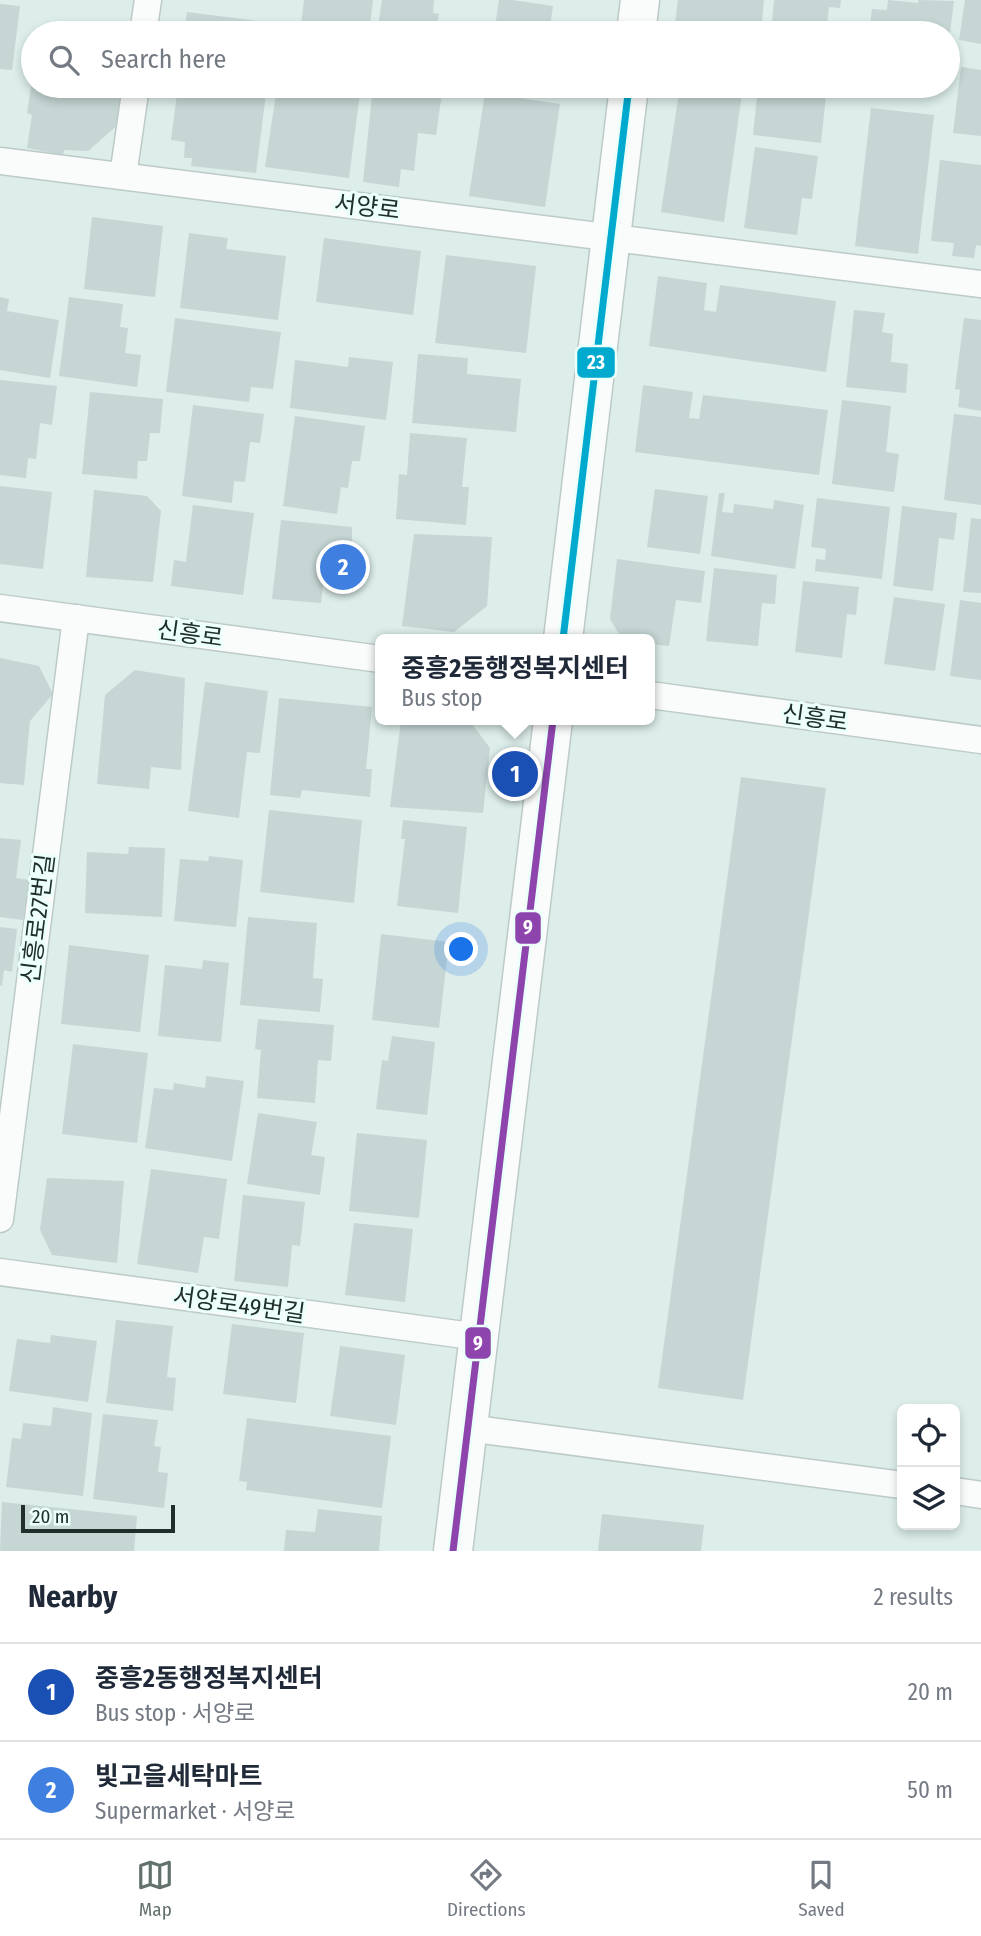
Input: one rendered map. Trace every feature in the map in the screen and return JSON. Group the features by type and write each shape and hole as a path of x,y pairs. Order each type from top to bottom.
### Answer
{"street":[{"path":"637,21 640,0"},
{"path":"564,634 628,98"},
{"path":"453,1551 552,725"}],"lane":[{"path":"145,21 148,0"},
{"path":"123,176 134,98"},
{"name":"서양로","path":"0,161 981,284"},
{"name":"신흥로","path":"0,608 375,658"},
{"name":"신흥로27번길","path":"0,1219 76,618"},
{"name":"신흥로","path":"655,696 981,740"},
{"name":"서양로49번길","path":"0,1272 479,1337"},
{"path":"468,1428 897,1484"},
{"path":"960,1492 981,1495"}],"building":[{"path":"304,0 373,0 370,21 301,21"},
{"path":"382,0 434,0 433,13 439,14 438,21 379,21"},
{"path":"499,0 553,6 551,21 496,21"},
{"path":"678,0 764,0 762,21 675,21"},
{"path":"774,0 841,0 840,8 829,7 827,21 772,21"},
{"path":"888,0 918,3 918,0 954,1 952,21 870,21 872,9 887,10"},
{"path":"965,0 981,0 981,44 960,40"},
{"path":"0,4 20,6 12,70 0,69"},
{"path":"187,12 259,21 186,21"},
{"path":"961,67 981,70 981,136 953,133 957,98 960,98"},
{"path":"29,98 122,98 119,124 88,151 64,150 63,155 27,148 32,115 27,113"},
{"path":"176,98 265,98 256,173 191,166 192,158 184,158 185,142 171,140"},
{"path":"275,98 359,98 349,178 265,167"},
{"path":"372,98 441,98 436,135 418,133 414,171 401,169 399,187 363,182"},
{"path":"484,98 519,98 560,104 545,207 469,196"},
{"path":"678,98 741,98 724,222 661,212"},
{"path":"757,98 826,98 821,143 753,135"},
{"path":"871,108 934,115 918,254 855,246"},
{"path":"755,147 818,156 812,199 802,198 797,235 744,228"},
{"path":"940,160 981,165 981,246 976,245 974,258 952,256 954,243 931,241"},
{"path":"92,217 163,226 155,297 84,289"},
{"path":"189,233 228,238 226,249 286,256 278,320 180,308"},
{"path":"324,238 421,251 413,315 316,302"},
{"path":"446,255 536,266 526,353 435,343"},
{"path":"658,276 707,283 704,310 716,312 720,285 836,301 826,372 649,346"},
{"path":"0,297 9,299 7,311 59,320 50,378 0,370"},
{"path":"69,297 123,304 120,327 128,328 125,353 141,355 137,387 59,376"},
{"path":"854,310 885,313 882,332 893,334 891,362 908,364 906,393 846,387"},
{"path":"175,318 281,332 273,389 251,387 249,402 166,392"},
{"path":"964,318 981,320 981,411 958,407 960,390 955,389"},
{"path":"418,354 468,358 467,374 521,379 516,432 412,423"},
{"path":"349,357 393,362 386,420 290,408 295,360 348,367"},
{"path":"0,380 57,386 52,425 40,423 36,459 28,458 26,478 0,475"},
{"path":"643,385 693,392 689,418 699,419 703,395 828,410 819,475 635,452"},
{"path":"90,392 163,399 160,433 150,433 147,461 138,461 137,479 82,474"},
{"path":"842,400 891,406 886,452 899,454 894,492 832,484"},
{"path":"193,405 264,414 260,443 250,442 245,482 234,481 232,503 182,496"},
{"path":"954,414 981,417 981,505 944,500"},
{"path":"295,416 365,426 360,461 352,461 348,488 341,487 337,514 283,506"},
{"path":"410,433 467,438 462,487 469,487 466,525 396,519 399,474 407,475"},
{"path":"0,486 52,492 43,569 0,564"},
{"path":"655,489 708,496 700,554 647,547"},
{"path":"94,490 147,496 161,511 153,582 86,577"},
{"path":"719,493 725,493 722,512 733,513 734,504 773,509 774,500 804,505 795,569 711,556"},
{"path":"817,498 890,507 882,579 815,571 816,559 825,560 826,549 811,547"},
{"path":"193,505 254,513 243,595 171,586 174,560 186,562"},
{"path":"902,506 957,513 954,540 939,538 933,591 893,586"},
{"path":"971,518 981,519 981,593 963,592"},
{"path":"281,520 352,527 352,555 337,555 334,586 323,586 321,603 272,599"},
{"path":"414,534 492,537 487,606 454,632 402,626"},
{"path":"617,559 705,571 701,603 676,600 669,646 655,645 655,634 619,634 610,619"},
{"path":"714,568 777,575 775,604 762,603 758,646 706,641"},
{"path":"803,581 859,587 856,615 847,614 842,658 795,652"},
{"path":"894,597 945,604 935,671 884,664"},
{"path":"960,600 981,603 981,680 950,676"},
{"path":"0,658 39,666 53,694 30,721 24,785 0,783"},
{"path":"135,670 185,678 181,770 151,767 149,789 97,784 105,695"},
{"path":"205,682 268,691 260,753 247,752 239,818 188,811"},
{"path":"279,698 372,707 366,769 372,769 370,797 302,790 300,798 270,795"},
{"path":"400,725 473,725 490,748 483,813 390,807"},
{"path":"741,777 826,788 743,1400 658,1388"},
{"path":"269,810 362,820 354,903 260,892"},
{"path":"403,820 467,827 458,913 397,906 405,839 401,839"},
{"path":"0,838 21,840 16,878 29,880 23,920 0,917"},
{"path":"129,847 165,848 162,917 85,913 87,852 128,854"},
{"path":"209,856 243,860 236,927 174,921 180,859 208,861"},
{"path":"248,917 317,923 313,978 323,979 320,1012 240,1005"},
{"path":"0,927 17,929 12,972 4,970 2,986 0,985"},
{"path":"381,934 449,942 439,1028 372,1020"},
{"path":"69,945 149,955 140,1032 61,1024"},
{"path":"203,960 229,963 221,1042 158,1036 165,965 202,969"},
{"path":"258,1019 334,1025 331,1061 318,1060 315,1103 257,1098 261,1050 255,1049"},
{"path":"392,1036 435,1042 427,1115 376,1109 382,1060 388,1061"},
{"path":"73,1044 148,1053 137,1143 62,1134"},
{"path":"206,1076 244,1081 232,1161 145,1148 154,1088 173,1090 174,1083 205,1088"},
{"path":"258,1113 317,1122 311,1155 325,1157 320,1195 247,1184"},
{"path":"357,1133 427,1140 419,1218 349,1211"},
{"path":"151,1169 227,1179 219,1239 204,1237 198,1273 137,1264"},
{"path":"47,1178 124,1181 117,1263 52,1255 40,1230"},
{"path":"243,1195 305,1202 300,1246 292,1245 288,1287 234,1281"},
{"path":"354,1223 413,1229 405,1302 345,1295"},
{"path":"116,1320 173,1326 167,1377 176,1378 173,1411 106,1403"},
{"path":"232,1324 304,1333 296,1403 223,1394"},
{"path":"51,1335 97,1341 88,1402 9,1391 17,1339 50,1343"},
{"path":"340,1346 405,1355 396,1425 330,1416"},
{"path":"53,1407 92,1413 83,1496 6,1487 12,1438 21,1439 23,1423 51,1426"},
{"path":"103,1414 158,1420 154,1446 161,1447 158,1472 168,1473 164,1508 93,1499"},
{"path":"247,1418 391,1436 382,1508 246,1490 247,1482 239,1481"},
{"path":"2,1502 137,1516 134,1551 0,1551"},
{"path":"318,1509 382,1516 379,1551 284,1551 286,1530 315,1532"},
{"path":"602,1514 704,1525 701,1551 598,1551"}],"transit line":[{"name":"23","path":"564,634 628,98"},
{"name":"9","path":"453,1551 552,725"}],"place":[{"name":"빛고을세탁마트","path":"343,567"},
{"name":"중흥2동행정복지센터","path":"515,774"}]}
